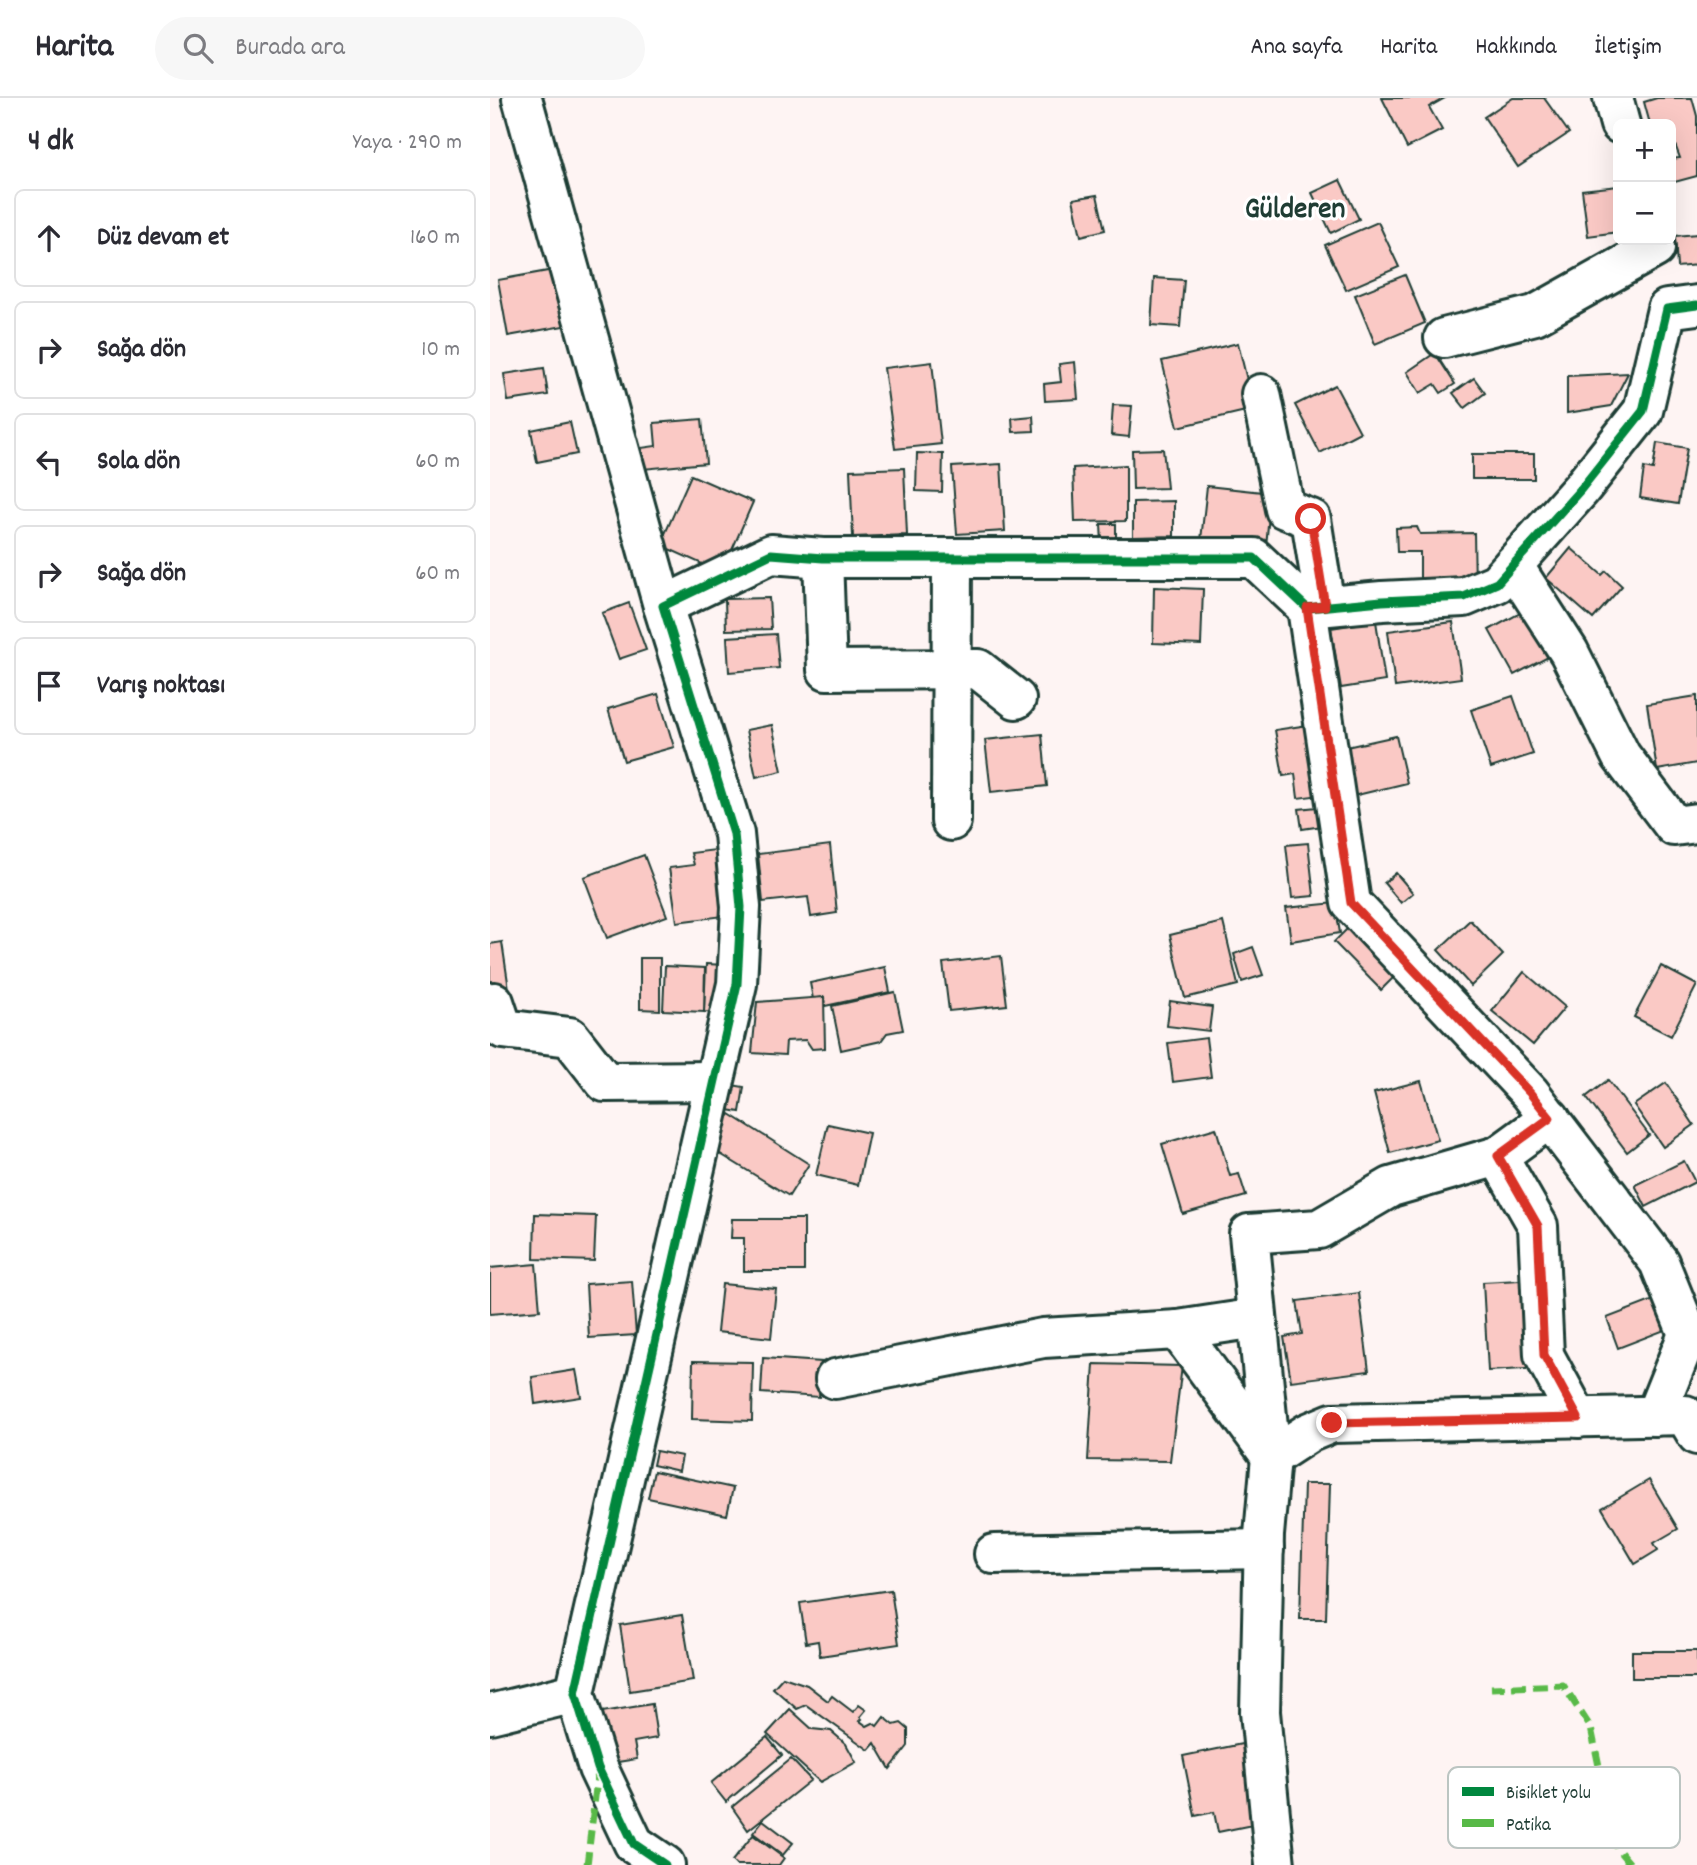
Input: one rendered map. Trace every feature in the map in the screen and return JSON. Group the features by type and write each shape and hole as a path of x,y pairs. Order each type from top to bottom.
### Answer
{"street":[{"path":"522,98 663,606 734,834 741,907 737,984 575,1693 598,1768 634,1844 665,1865"},
{"path":"1613,98 1619,119"},
{"path":"1444,338 1535,315 1652,245"},
{"path":"663,606 771,554 823,558 1254,558 1316,607 1464,597 1497,583 1581,489 1643,411 1682,307 1654,245"},
{"path":"1261,394 1285,509 1311,519 1316,607 1351,903 1530,1093 1685,1291 1688,1334 1655,1416"},
{"path":"823,558 827,670 978,669 1016,699"},
{"path":"951,821 952,558"},
{"path":"1513,565 1569,652 1621,756 1674,825 1697,823"},
{"path":"494,1002 503,1029 570,1037 605,1082 714,1081"},
{"path":"1275,1865 1260,1712 1264,1549 1271,1457 1249,1234 1319,1229 1391,1187 1498,1156 1550,1118"},
{"path":"1498,1156 1538,1226 1544,1355 1578,1418"},
{"path":"835,1379 1043,1338 1178,1330 1257,1318"},
{"path":"1178,1330 1271,1457"},
{"path":"1271,1457 1308,1433 1332,1423 1685,1415 1697,1435"},
{"path":"994,1554 1264,1549"},
{"path":"490,1714 575,1693"}],"building":[{"path":"1382,98 1445,98 1429,107 1442,130 1407,148"},
{"path":"1513,98 1544,98 1569,133 1518,167 1484,117"},
{"path":"1657,98 1692,98 1697,116 1697,176 1676,182 1676,158 1680,158 1676,147 1676,119 1649,119 1644,102"},
{"path":"1340,180 1359,219 1331,233 1312,193"},
{"path":"1613,187 1613,233 1588,236 1582,190"},
{"path":"1097,195 1105,230 1081,236 1073,199"},
{"path":"1378,222 1399,267 1346,290 1325,245"},
{"path":"1697,234 1697,265 1677,267 1676,236"},
{"path":"559,269 569,325 508,336 498,280"},
{"path":"1405,275 1425,323 1375,344 1355,295"},
{"path":"1154,278 1184,280 1180,327 1151,325"},
{"path":"1238,343 1254,409 1178,427 1162,361"},
{"path":"1435,353 1455,384 1441,393 1435,384 1420,393 1407,372"},
{"path":"932,362 941,444 895,449 884,368"},
{"path":"1075,362 1078,399 1045,401 1044,384 1061,382 1059,364"},
{"path":"544,368 548,395 508,401 504,374"},
{"path":"1628,373 1611,406 1567,413 1567,376"},
{"path":"1474,378 1485,393 1465,408 1453,393"},
{"path":"1335,385 1360,432 1320,453 1295,405"},
{"path":"1113,405 1132,406 1129,437 1111,435"},
{"path":"1033,416 1034,431 1013,432 1012,418"},
{"path":"702,419 706,463 643,469 641,448 656,446 654,423"},
{"path":"570,422 577,454 537,462 531,430"},
{"path":"1657,443 1687,448 1678,504 1640,498 1644,468 1653,470"},
{"path":"1163,449 1167,488 1133,489 1132,450"},
{"path":"917,453 943,454 942,492 916,491"},
{"path":"1472,454 1534,454 1534,479 1472,479"},
{"path":"1001,464 1005,531 957,534 952,467"},
{"path":"1126,465 1126,521 1075,522 1073,468"},
{"path":"904,468 907,535 853,537 850,470"},
{"path":"691,475 753,502 722,573 660,545"},
{"path":"1207,486 1271,493 1266,547 1201,540"},
{"path":"1174,501 1174,536 1133,537 1133,502"},
{"path":"1101,524 1116,524 1116,544 1102,544"},
{"path":"1417,527 1420,534 1474,533 1475,587 1420,588 1420,552 1397,552 1396,528"},
{"path":"1571,548 1602,575 1606,571 1622,586 1593,619 1546,578"},
{"path":"1154,587 1203,589 1201,645 1153,643"},
{"path":"769,598 771,629 726,630 725,599"},
{"path":"629,603 646,650 619,659 602,613"},
{"path":"1529,608 1554,654 1514,675 1489,630"},
{"path":"1376,621 1385,681 1341,688 1331,628"},
{"path":"1453,622 1461,678 1395,687 1388,631"},
{"path":"776,634 779,668 729,672 727,637"},
{"path":"658,694 674,747 624,761 608,709"},
{"path":"1513,696 1533,754 1491,768 1471,710"},
{"path":"1697,696 1697,763 1657,770 1647,704"},
{"path":"1315,724 1329,794 1298,798 1295,774 1283,776 1275,730"},
{"path":"772,725 782,771 756,777 746,730"},
{"path":"1042,734 1047,786 991,792 985,740"},
{"path":"1396,736 1407,783 1353,796 1342,748"},
{"path":"1326,806 1329,825 1302,829 1299,809"},
{"path":"1308,843 1314,896 1292,898 1286,845"},
{"path":"830,845 837,913 811,917 808,897 763,902 758,854"},
{"path":"723,849 732,915 677,922 669,868 694,865 691,853"},
{"path":"644,855 667,916 607,938 584,877"},
{"path":"1396,873 1413,893 1401,903 1384,883"},
{"path":"1335,903 1340,933 1291,941 1286,908"},
{"path":"1470,920 1503,955 1471,986 1438,950"},
{"path":"1223,922 1238,985 1185,998 1170,935"},
{"path":"1351,925 1398,973 1381,990 1334,942"},
{"path":"502,942 509,989 490,992 490,944"},
{"path":"1253,947 1263,975 1242,982 1234,954"},
{"path":"1001,956 1007,1005 949,1011 943,963"},
{"path":"640,958 660,958 660,1010 640,1009"},
{"path":"706,964 726,965 724,1013 704,1012"},
{"path":"665,966 705,968 704,1012 663,1010"},
{"path":"1661,966 1697,985 1671,1036 1634,1017"},
{"path":"885,967 890,992 825,1006 824,997 813,999 810,983"},
{"path":"1524,972 1565,1007 1533,1045 1492,1011"},
{"path":"895,992 903,1030 887,1033 881,1041 841,1050 832,1006"},
{"path":"824,997 825,1048 812,1049 806,1040 786,1041 785,1055 752,1053 757,1002"},
{"path":"1170,1001 1212,1007 1209,1031 1167,1026"},
{"path":"1206,1038 1211,1077 1173,1082 1168,1043"},
{"path":"1608,1080 1649,1135 1627,1152 1586,1097"},
{"path":"1421,1081 1438,1140 1390,1153 1374,1093"},
{"path":"1666,1083 1694,1125 1663,1147 1634,1105"},
{"path":"726,1084 744,1087 740,1112 722,1109"},
{"path":"730,1114 809,1164 789,1196 709,1147"},
{"path":"828,1124 869,1133 858,1185 816,1175"},
{"path":"1216,1128 1230,1176 1239,1174 1246,1196 1183,1214 1162,1144"},
{"path":"1684,1161 1695,1182 1646,1207 1635,1185"},
{"path":"535,1214 596,1216 594,1261 534,1259"},
{"path":"732,1219 804,1219 804,1271 744,1271 744,1238 731,1238"},
{"path":"536,1264 540,1310 490,1314 490,1268"},
{"path":"1539,1279 1545,1368 1488,1371 1483,1282"},
{"path":"632,1281 636,1335 589,1338 586,1284"},
{"path":"722,1284 776,1289 771,1338 717,1332"},
{"path":"1359,1293 1369,1371 1291,1381 1284,1337 1302,1334 1297,1301"},
{"path":"1659,1298 1670,1328 1618,1348 1607,1318"},
{"path":"763,1358 822,1362 819,1397 761,1393"},
{"path":"693,1361 753,1362 752,1421 692,1419"},
{"path":"1094,1364 1182,1366 1170,1461 1088,1460"},
{"path":"576,1370 581,1397 535,1404 532,1377"},
{"path":"656,1451 682,1456 679,1471 653,1465"},
{"path":"654,1471 733,1488 727,1515 648,1498"},
{"path":"1649,1480 1678,1529 1654,1543 1658,1550 1635,1564 1602,1508"},
{"path":"1304,1484 1330,1484 1326,1619 1300,1619"},
{"path":"891,1590 899,1644 820,1656 818,1641 806,1643 800,1603"},
{"path":"682,1615 693,1681 630,1691 620,1625"},
{"path":"1632,1651 1697,1651 1697,1678 1632,1678"},
{"path":"783,1677 807,1685 828,1701 832,1696 853,1712 859,1705 866,1710 860,1721 867,1726 873,1723 877,1726 884,1717 894,1725 901,1723 908,1729 908,1746 890,1769 875,1743 869,1750 806,1705 797,1709 773,1688"},
{"path":"652,1704 657,1738 634,1742 637,1759 611,1763 602,1712"},
{"path":"790,1709 812,1729 831,1731 846,1744 856,1762 820,1782 767,1734"},
{"path":"767,1737 782,1755 726,1802 711,1783"},
{"path":"1242,1744 1257,1824 1218,1832 1214,1812 1195,1816 1183,1756"},
{"path":"791,1759 811,1780 748,1830 732,1807"},
{"path":"763,1820 793,1843 783,1855 753,1833"},
{"path":"753,1835 784,1858 779,1865 736,1865 732,1861"}],"marked path":[{"path":"1491,1688 1563,1685 1591,1728 1599,1767"},
{"path":"587,1865 598,1771"},
{"path":"1617,1848 1631,1865"}],"cycle path":[{"path":"665,1865 634,1844 598,1768 575,1693 737,984 741,907 734,834 663,606 771,554 823,558 1254,558 1307,608 1464,597 1497,583 1581,489 1643,411 1667,309 1697,305"}],"district":[{"name":"Gülderen","path":"1295,207"}],"route":[{"path":"1311,519 1325,606 1307,608 1351,903 1530,1093 1550,1118 1498,1156 1538,1226 1544,1355 1578,1418 1332,1423"}]}
